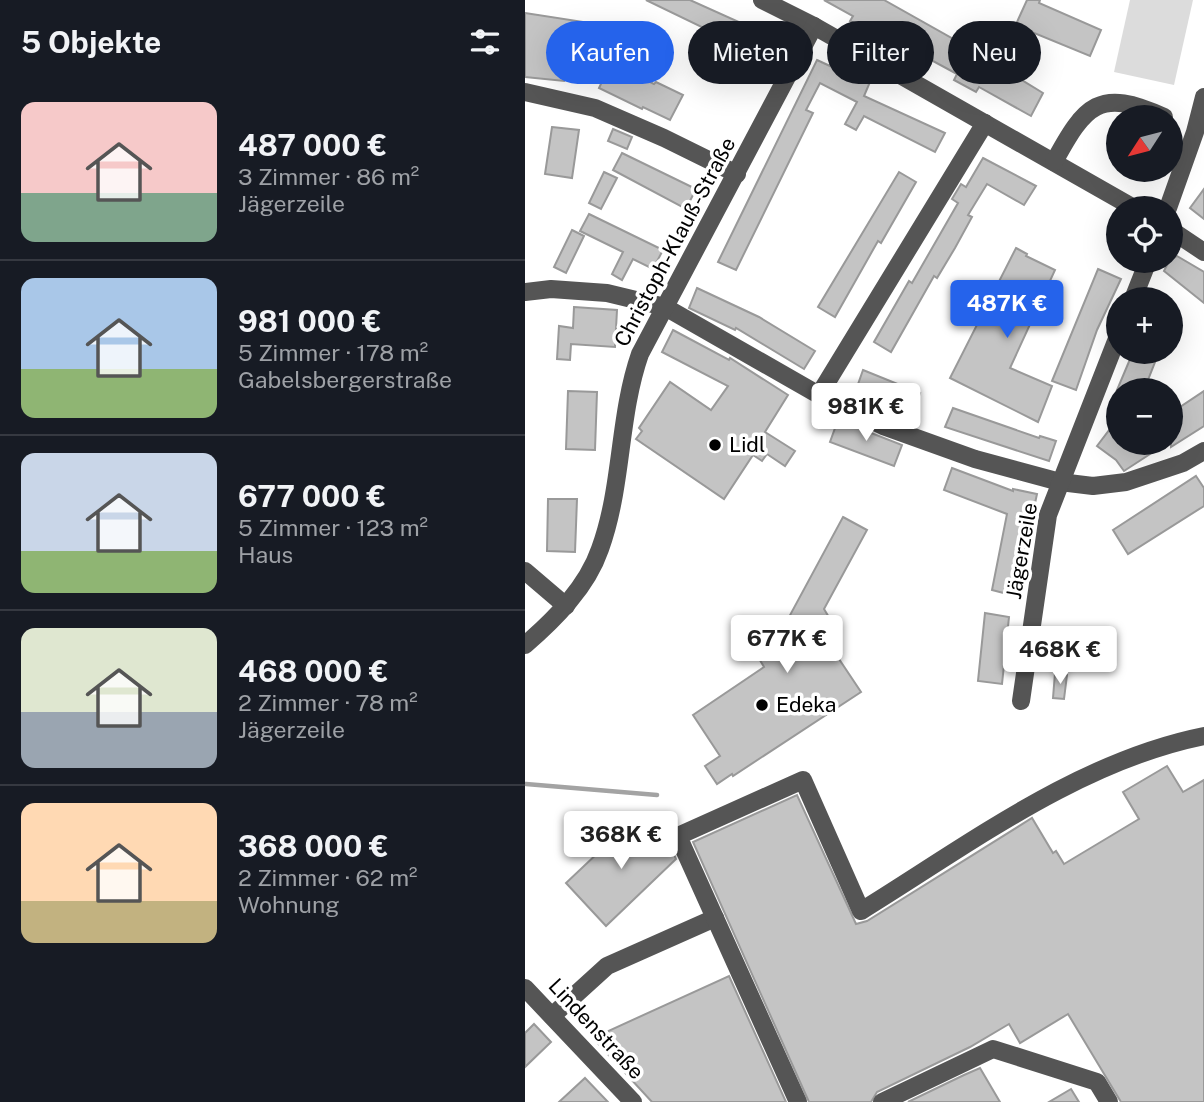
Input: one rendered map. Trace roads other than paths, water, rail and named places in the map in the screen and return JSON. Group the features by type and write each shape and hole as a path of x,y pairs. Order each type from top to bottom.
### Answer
{"street":[{"path":"762,0 814,26 1113,196"},
{"name":"Christoph-Klauß-Straße","path":"525,645 566,606 595,561 613,505 632,377 640,354 814,26"},
{"path":"525,92 595,108 737,174"},
{"path":"1173,196 1199,133 1204,97"},
{"path":"1054,162 1069,134 1085,113 1109,102 1132,105"},
{"path":"819,395 985,123"},
{"path":"1183,238 1204,252"},
{"path":"525,292 551,289 607,293 665,307 819,395 883,426 975,459 1060,482 1093,486 1126,482 1183,463 1204,451"},
{"name":"Jägerzeile","path":"1021,701 1048,515 1107,364"},
{"path":"525,571 566,606"},
{"path":"797,1102 678,836 803,779 862,911 1064,788 1135,757 1182,740 1204,736"},
{"path":"552,1016 607,966 715,918"},
{"name":"Lindenstraße","path":"525,988 633,1102"},
{"path":"882,1102 993,1049 1097,1082 1109,1102"}],"waterway":[{"path":"526,784 657,795"}],"place":[{"name":"Lidl","path":"715,445"},
{"name":"Edeka","path":"762,705"}]}
